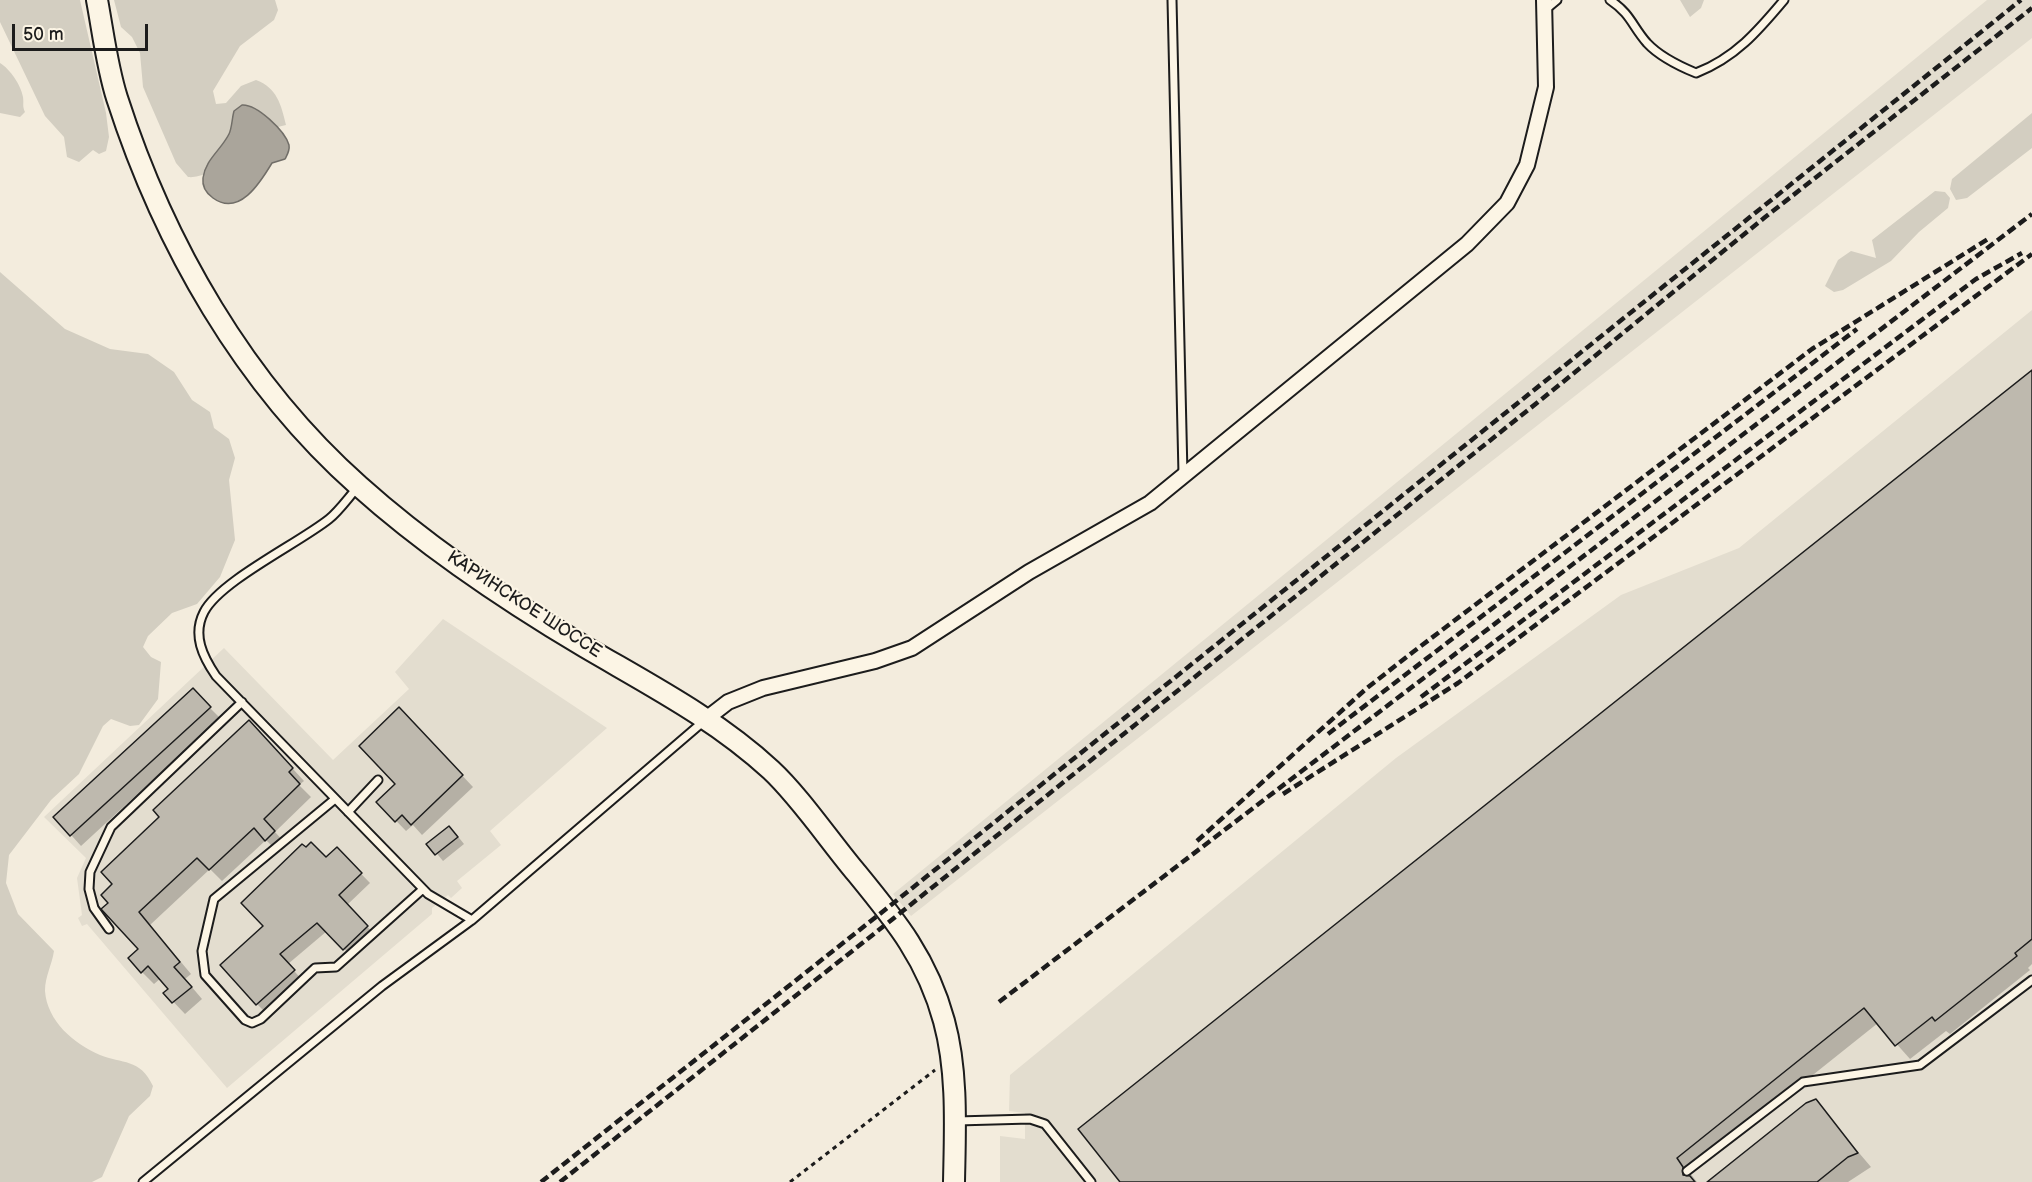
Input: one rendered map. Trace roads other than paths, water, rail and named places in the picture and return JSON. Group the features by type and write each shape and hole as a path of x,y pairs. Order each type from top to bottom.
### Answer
{"street":[{"name":"КАРИНСКОЕ ШОССЕ","path":"97,0 116,95 149,185 201,290 250,366 280,405 358,486 400,521 544,622 706,719 772,771 894,918 926,966 945,1023 950,1058 954,1122 954,1182"},
{"path":"706,719 728,702 763,688 875,661 912,648 1029,572 1150,503 1467,244 1507,203 1527,165 1546,87 1544,5"}],"lane":[{"path":"1172,0 1183,476"},
{"path":"1544,5 1557,0"},
{"path":"1610,0 1626,11 1648,44 1674,64 1696,73 1720,64 1753,37 1784,0"},
{"path":"358,486 330,518 220,592 204,612 199,633 202,656 216,675 423,890 472,920"},
{"path":"109,929 94,908 89,890 90,872 111,827 242,702"},
{"path":"143,1182 382,986 472,920 706,719"},
{"path":"348,812 378,780"},
{"path":"335,799 214,899 202,951 206,975 245,1020 252,1023 261,1019 315,968 336,967 423,890"},
{"path":"1687,1172 1803,1082 1920,1065 2032,980"},
{"path":"954,1122 1030,1119 1045,1124 1091,1182"}],"railway":[{"path":"541,1182 886,909 2021,0"},
{"path":"560,1182 894,918 1764,218 2032,8"},
{"path":"999,1002 2032,214"},
{"path":"1197,841 1367,688 1413,652 1812,349 1988,239"},
{"path":"1421,697 1976,279 2022,253"},
{"path":"1283,794 1458,683 2032,254"},
{"path":"1328,734 1857,329"}]}
